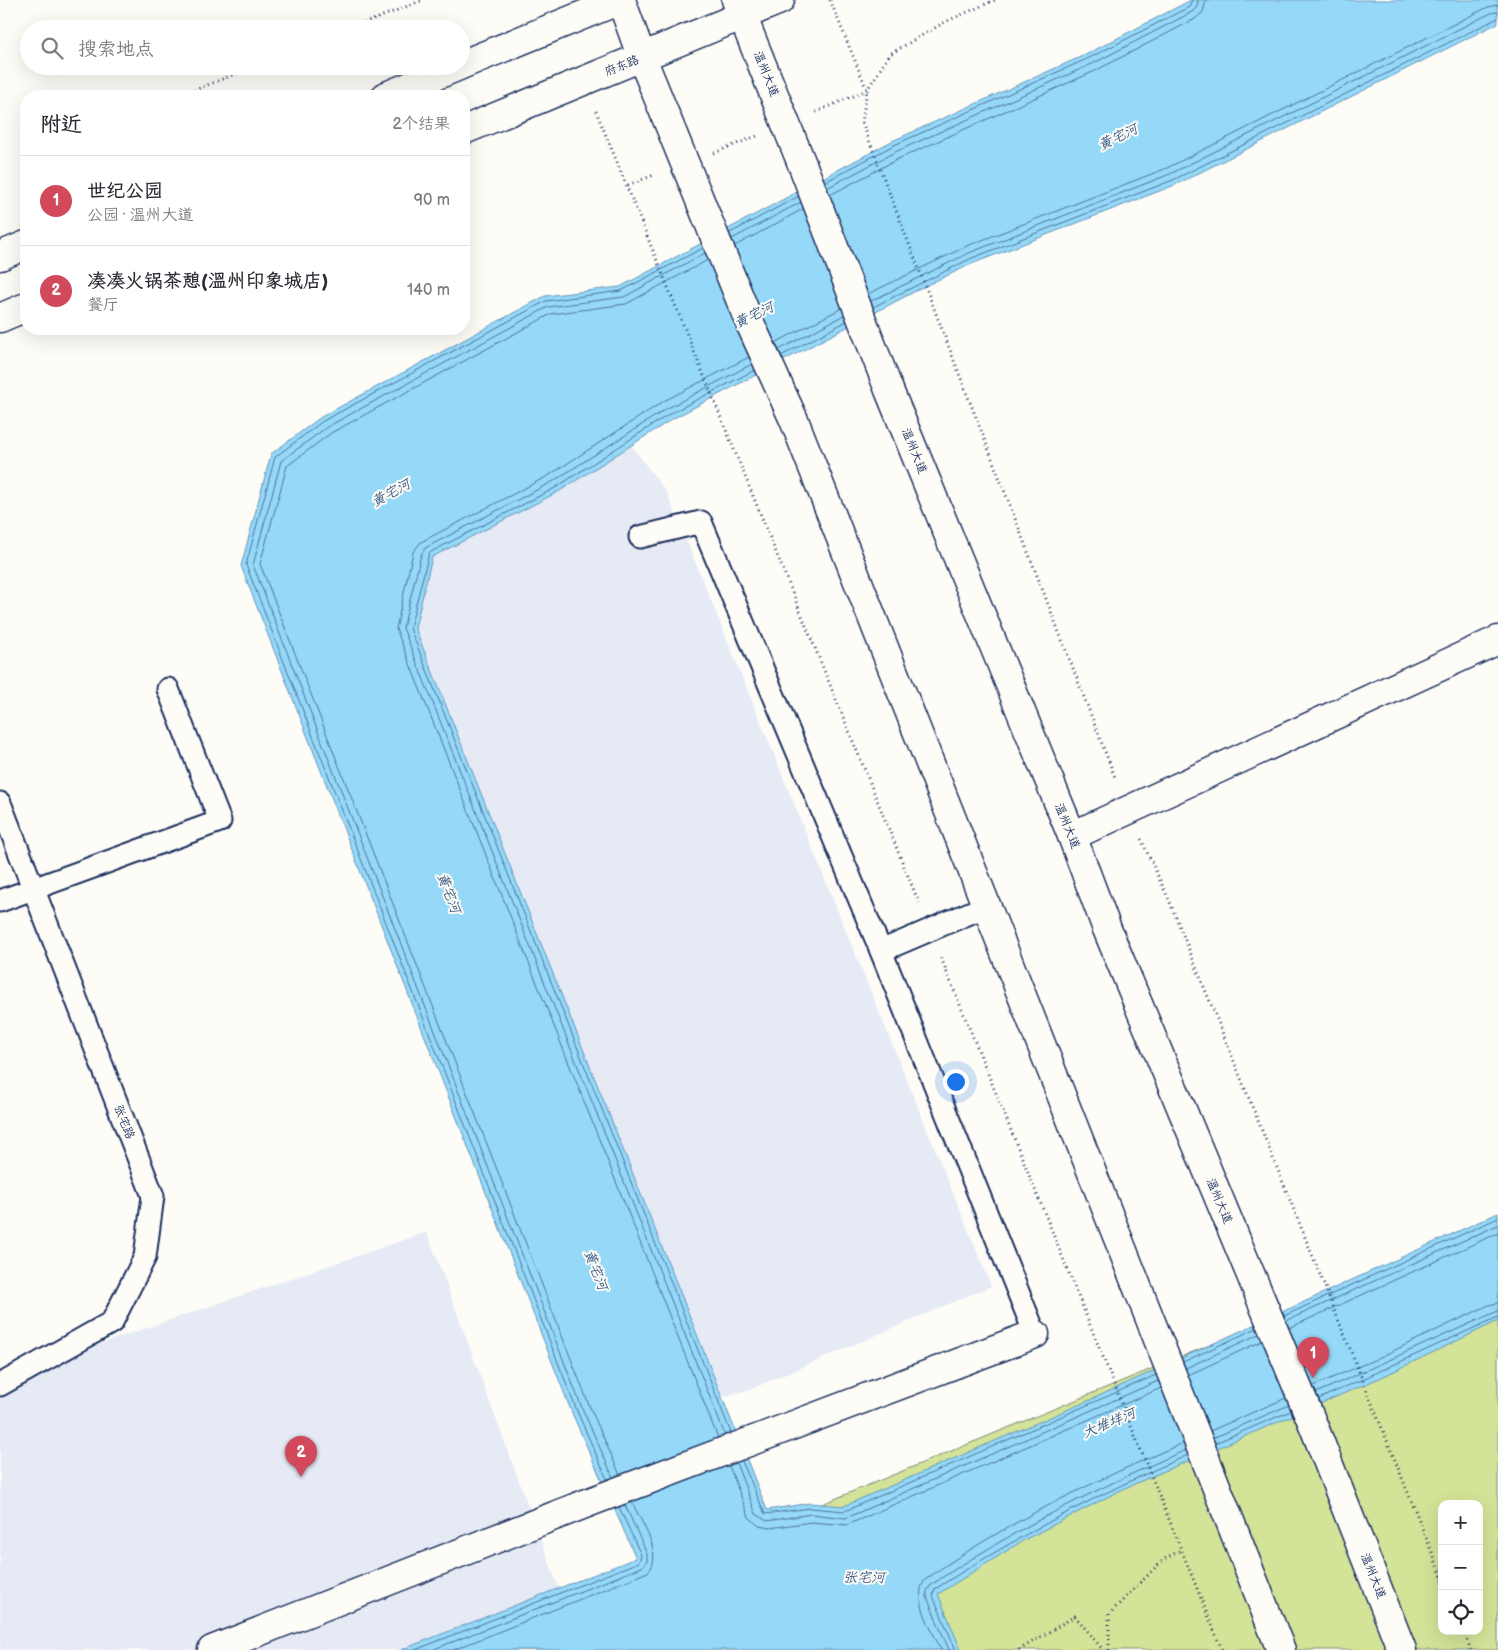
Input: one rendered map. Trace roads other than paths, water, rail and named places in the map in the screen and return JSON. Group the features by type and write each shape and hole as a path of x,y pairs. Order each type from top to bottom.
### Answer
{"main road":[{"path":"470,62 620,0 749,321 794,420 1170,1374 1281,1650"},
{"name":"府东路","path":"470,128 642,58 739,8 780,0"},
{"name":"温州大道","path":"739,8 804,169 889,390 1072,836 1106,929 1314,1427 1402,1650"},
{"path":"401,90 438,75"},
{"path":"0,256 20,248"},
{"path":"0,318 20,310"},
{"path":"1072,836 1498,640"},
{"path":"212,1650 606,1496 1035,1334"}],"lane":[{"path":"640,537 701,522 881,951 1035,1334"},
{"path":"0,902 220,821 168,689"},
{"name":"张宅路","path":"0,803 153,1196 145,1257 112,1322 0,1385"},
{"path":"881,951 986,906"}],"water":[{"path":"1191,0 1498,0 1498,23 1175,185 974,263 929,284 674,418 558,492 432,557 415,628 767,1510 810,1503 844,1506 1090,1400 1498,1213 1498,1321 1382,1377 1125,1488 1024,1540 938,1594 961,1650 401,1650 636,1558 572,1413 241,566 271,454 321,417 545,296 620,287 890,142 1087,54"}],"place":[{"name":"世纪公园","path":"1313,1378"},
{"name":"凑凑火锅茶憩(温州印象城店)","path":"301,1477"}],"water label":[{"name":"黄宅河","path":"1118,137"},
{"name":"黄宅河","path":"754,315"},
{"name":"黄宅河","path":"391,493"},
{"name":"黄宅河","path":"449,893"},
{"name":"黄宅河","path":"596,1270"},
{"name":"大堆垟河","path":"1109,1423"},
{"name":"张宅河","path":"864,1577"}]}
